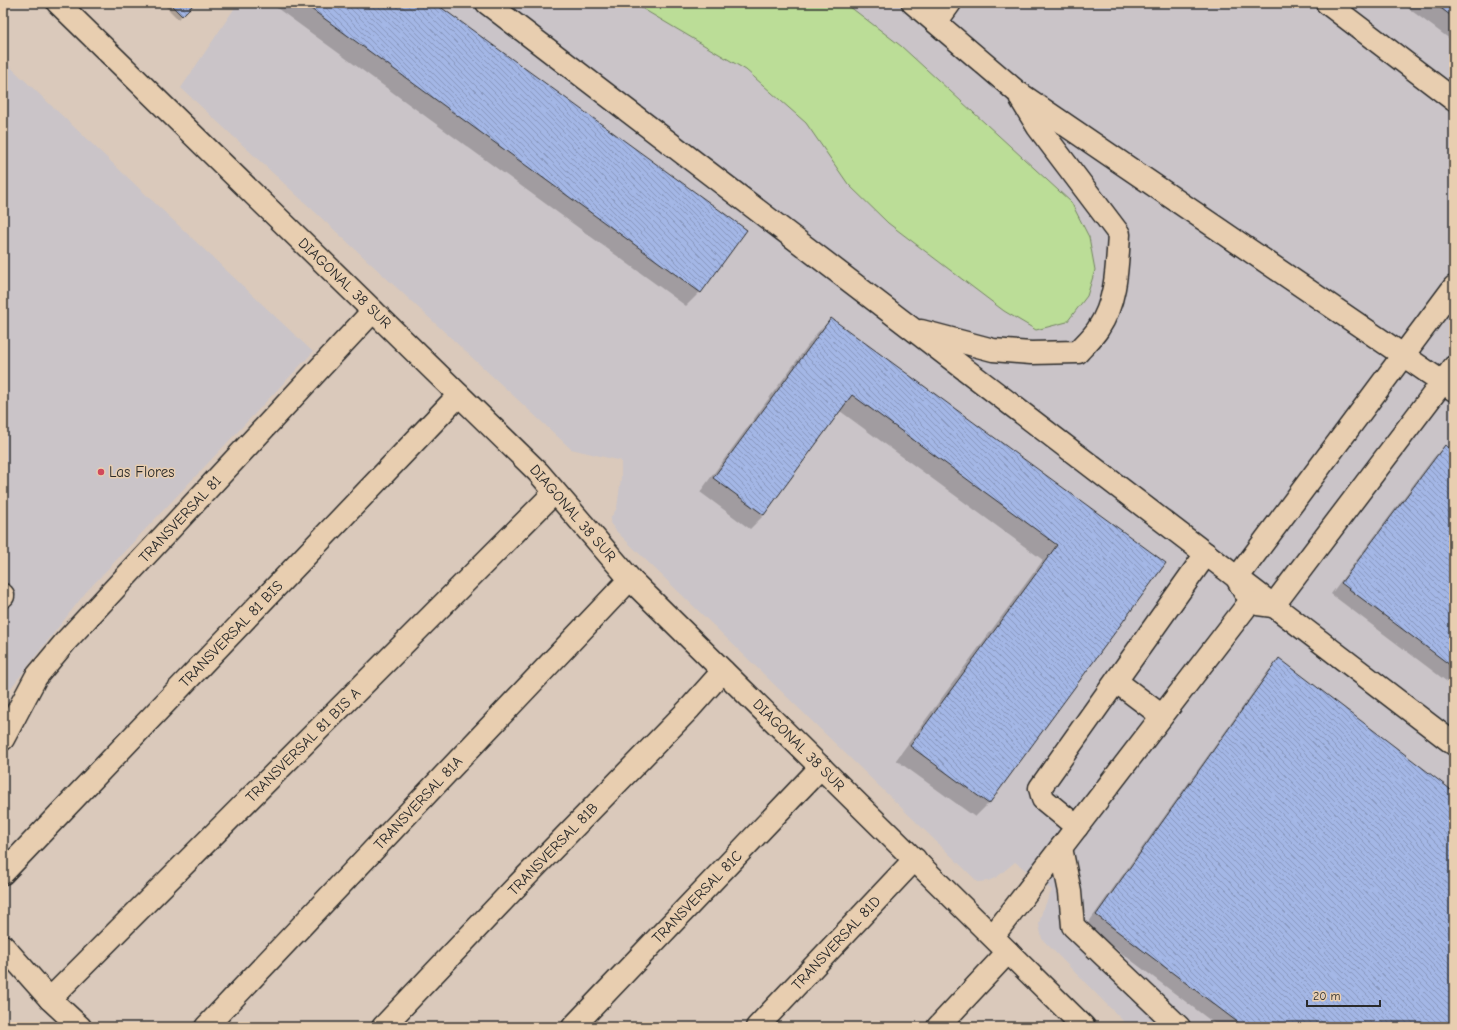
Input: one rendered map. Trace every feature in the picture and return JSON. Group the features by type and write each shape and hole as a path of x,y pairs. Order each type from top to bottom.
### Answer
{"street":[{"name":"DIAGONAL 38 SUR","path":"58,3 538,472 630,579 1084,1027"},
{"path":"914,3 937,21 1016,91 1404,355 1450,380 1273,606"},
{"path":"937,21 950,3"},
{"path":"1327,3 1454,100"},
{"path":"491,5 1454,744"},
{"path":"910,328 993,350 1031,353 1078,352 1098,329 1112,301 1119,234 1038,127 1016,91"},
{"path":"1237,578 1454,287"},
{"name":"TRANSVERSAL 81","path":"3,739 36,677 66,641 373,311"},
{"name":"TRANSVERSAL 81 BIS","path":"3,873 459,395"},
{"name":"TRANSVERSAL 81 BIS A","path":"50,999 555,492"},
{"path":"1077,827 1043,799 1040,788 1117,682 1206,554"},
{"path":"1237,578 1249,602"},
{"name":"TRANSVERSAL 81A","path":"206,1027 630,579"},
{"path":"1249,602 1273,606"},
{"path":"993,936 1249,602"},
{"name":"TRANSVERSAL 81B","path":"382,1027 690,708 723,671"},
{"path":"1117,682 1162,716"},
{"name":"TRANSVERSAL 81C","path":"573,1027 821,767"},
{"path":"1061,848 1070,892 1073,926 1179,1027"},
{"name":"TRANSVERSAL 81D","path":"757,1027 915,859"},
{"path":"3,946 50,999 80,1027"},
{"path":"938,1027 1008,952"}],"shaded area":[{"path":"238,3 1454,3 1454,1027 1129,1027 1042,939 1039,924 1042,912 1052,890 1015,862 997,877 988,881 978,882 617,532 610,523 611,517 617,508 621,478 621,461 571,449 181,88"},
{"name":"Las Flores","path":"3,60 313,352 86,592 3,698"}],"green space":[{"path":"633,3 845,3 901,46 1071,202 1089,237 1095,270 1087,296 1067,322 1036,330 1004,311 888,223 848,184 806,123 746,70"}],"building":[{"path":"169,3 195,3 182,16"},
{"path":"303,3 435,3 747,230 701,293"},
{"path":"1434,3 1454,3 1454,18"},
{"path":"831,318 1166,563 989,804 910,746 1057,545 852,395 764,515 713,478"},
{"path":"1445,445 1454,451 1454,668 1341,583"},
{"path":"1279,658 1454,792 1454,1027 1244,1027 1096,915"}],"place":[{"name":"Las Flores","path":"101,472"}]}
